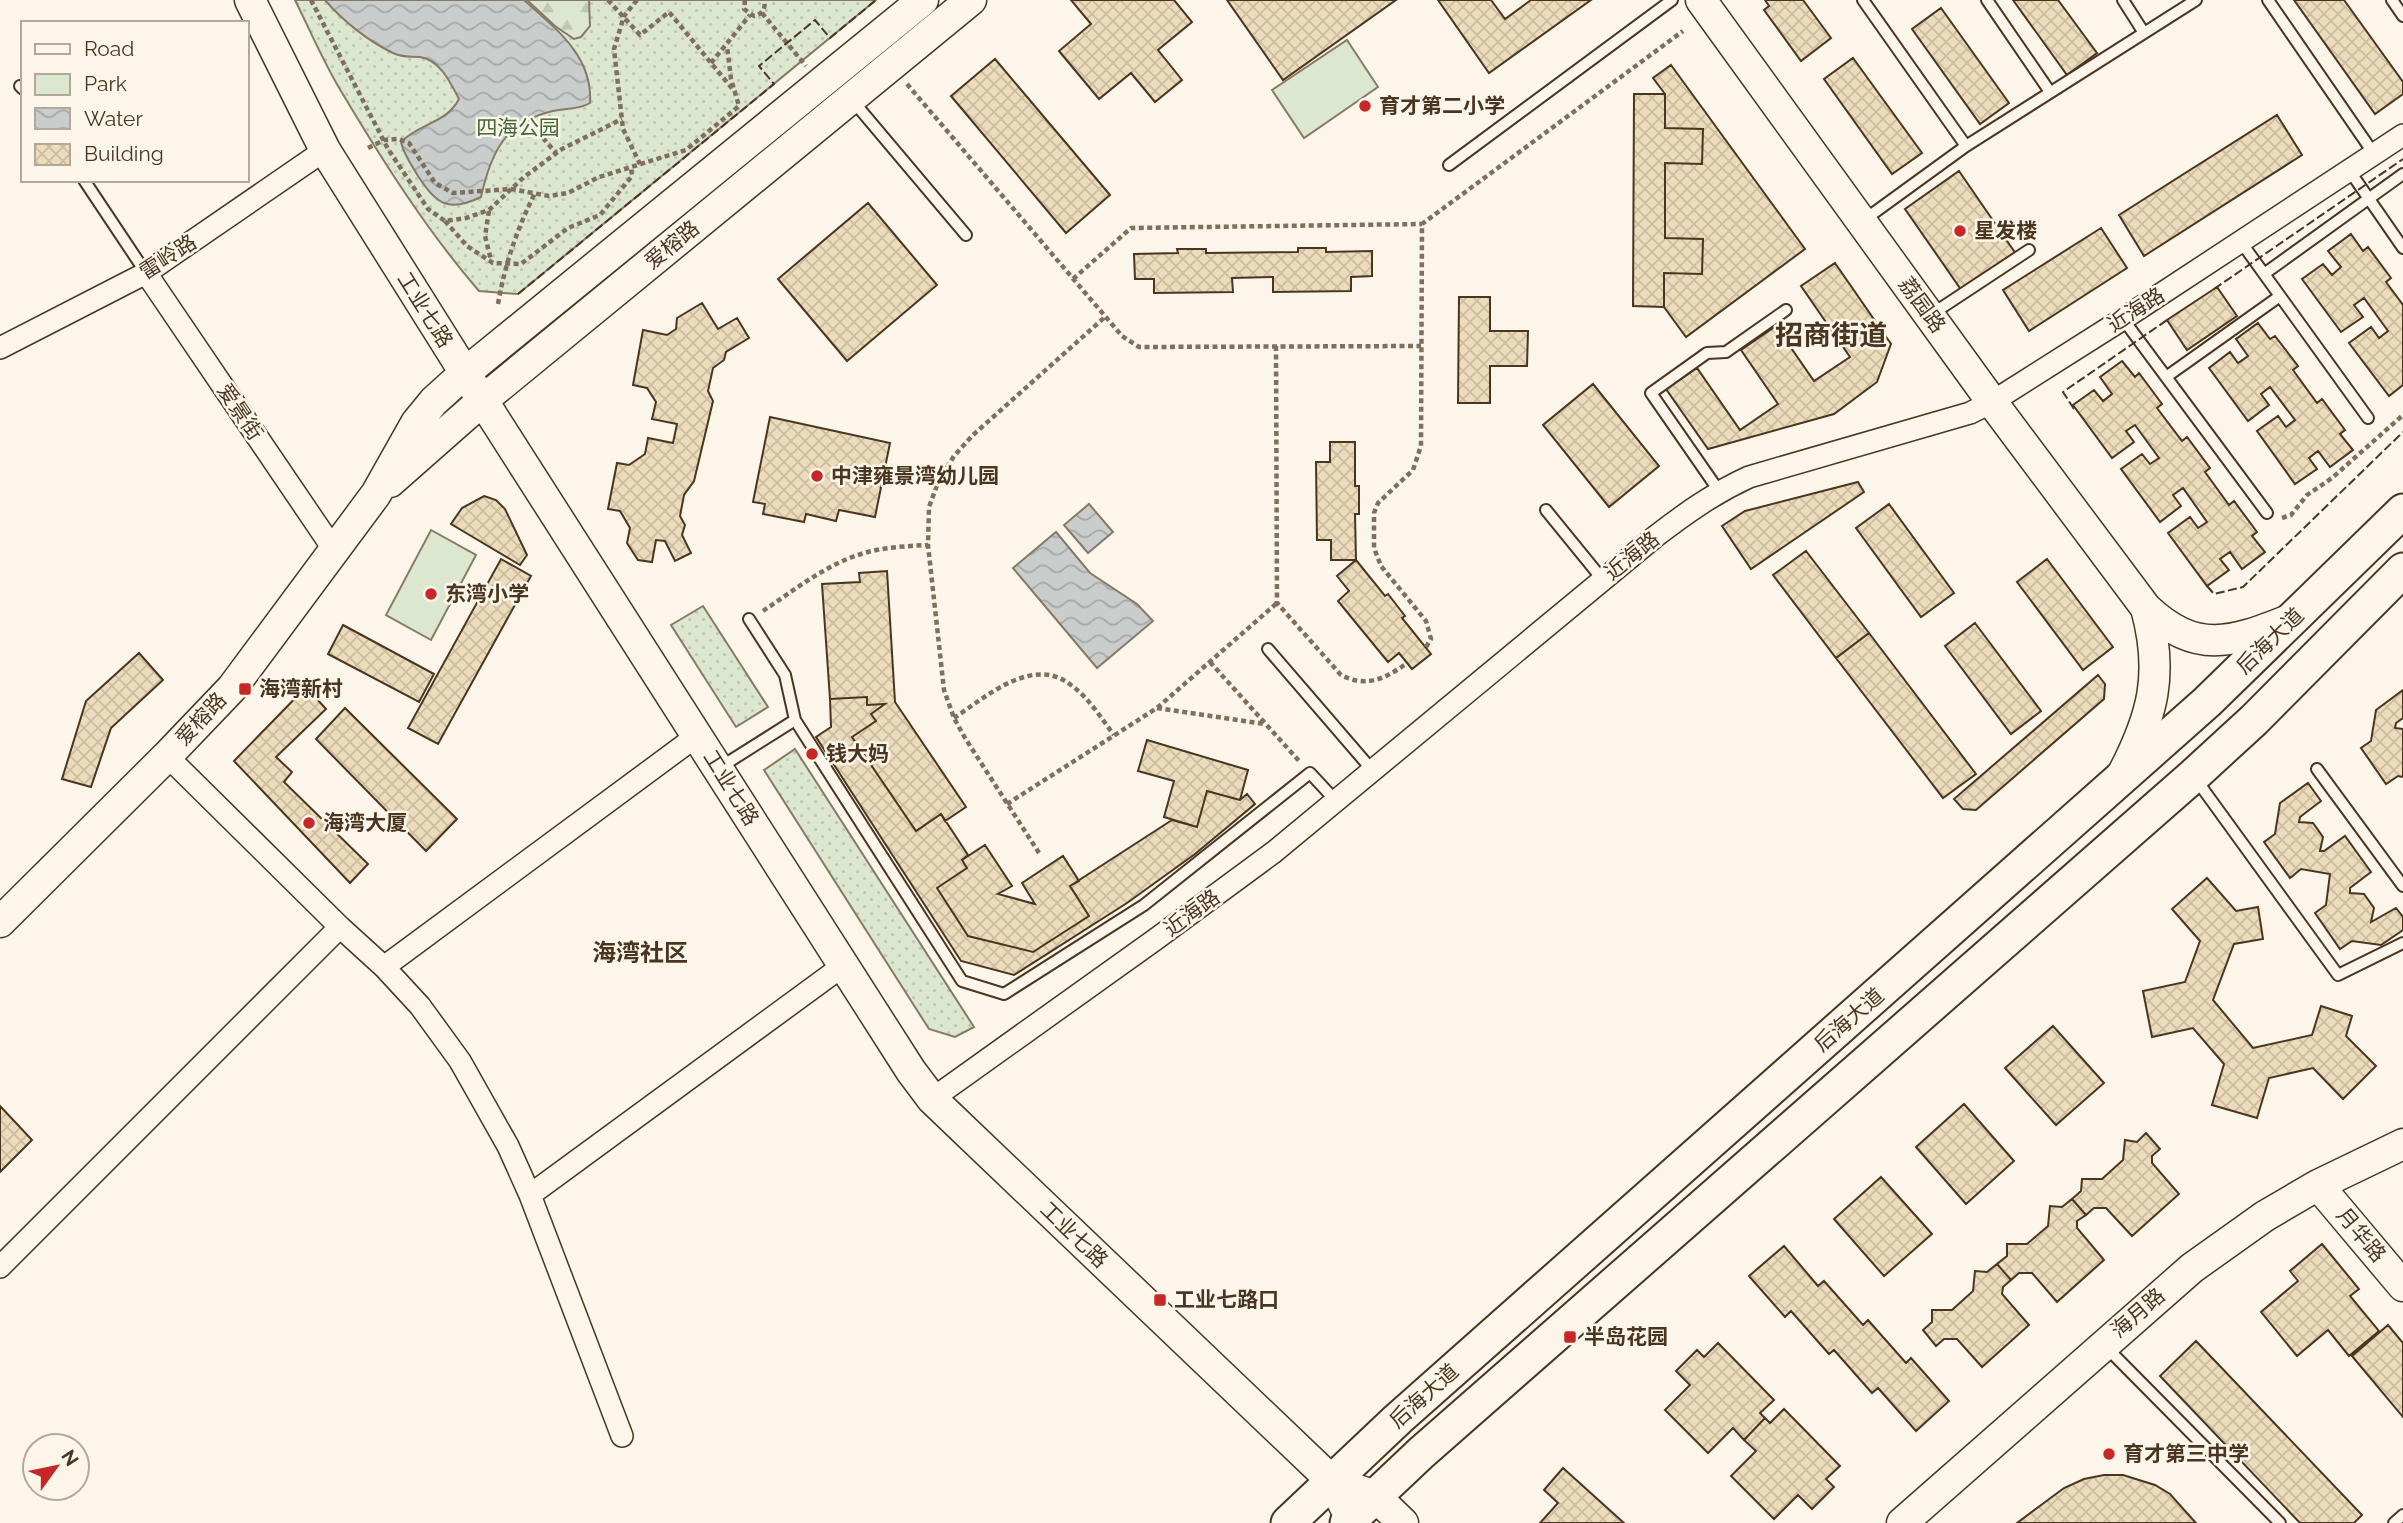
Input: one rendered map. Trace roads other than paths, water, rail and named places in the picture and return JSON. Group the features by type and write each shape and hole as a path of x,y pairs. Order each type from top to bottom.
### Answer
{"main road":[{"name":"后海大道","path":"1288,1523 1398,1419 2213,697 2403,511"},
{"name":"后海大道","path":"1351,1522 1421,1453 2193,776 2254,720 2403,570"}],"street":[{"name":"工业七路","path":"250,0 325,150 911,1070 932,1099 1332,1481 1351,1522"},
{"name":"爱榕路","path":"0,922 232,688 376,494 416,423 434,401 923,0"},
{"name":"爱榕路","path":"376,494 483,400 971,0"},
{"name":"荔园路","path":"1701,0 1929,316 2146,608 2170,628 2207,640 2231,640 2294,617"},
{"name":"近海路","path":"932,1099 1216,895 1336,802 1656,536 1719,491 1749,477 1970,413 1992,402 2403,135"},
{"name":"雷岭路","path":"0,348 146,274 325,150"},
{"name":"爱景街","path":"146,274 334,550"},
{"name":"荔园路","path":"2118,783 2136,747 2154,690 2155,646 2146,608"},
{"path":"384,967 698,735"},
{"path":"167,756 384,967 420,1006 460,1061 508,1146 530,1195 622,1436"},
{"path":"0,1267 340,927"},
{"path":"530,1195 844,965"},
{"name":"海月路","path":"1902,1523 2103,1344 2230,1239 2318,1185 2403,1144"},
{"name":"月华路","path":"2318,1185 2403,1286"},
{"name":"工业七路","path":"1332,1481 1375,1496 1404,1523"}],"lane":[{"path":"1450,165 1672,0"},
{"path":"1863,0 1966,146"},
{"path":"1987,0 2050,92"},
{"path":"2123,0 2144,33"},
{"path":"1861,222 1966,146 2196,0"},
{"path":"2268,0 2374,154"},
{"path":"2392,0 2403,16"},
{"path":"851,99 966,235"},
{"path":"2349,170 2403,248"},
{"path":"2264,274 2403,174"},
{"path":"85,182 146,274"},
{"path":"2241,242 2368,418"},
{"path":"1929,316 2029,250"},
{"path":"2166,377 2280,296"},
{"path":"1719,491 1651,393 1707,353 1726,352 1786,310"},
{"path":"2123,319 2267,513"},
{"path":"1546,510 1603,580"},
{"path":"749,619 785,674 795,720 962,981 1004,994 1144,905 1310,773 1336,802"},
{"path":"1268,649 1373,771"},
{"path":"719,768 795,720"},
{"path":"2317,769 2403,886"},
{"path":"2193,776 2338,975 2403,943"},
{"path":"2103,1344 2280,1523"},
{"path":"2394,1523 2403,1515"}],"water":[{"path":"325,0 524,0 560,33 579,57 589,86 590,103 577,108 553,111 523,123 503,141 496,153 481,197 460,204 444,203 425,186 401,142 440,119 454,107 459,99 452,86 433,62 420,57 400,56 374,43 356,30"},
{"path":"1089,504 1113,532 1088,553 1064,525"},
{"path":"1056,532 1090,573 1137,604 1153,621 1097,668 1013,568"}],"place":[{"name":"育才第二小学","path":"1365,106"},
{"name":"星发楼","path":"1960,231"},
{"name":"中津雍景湾幼儿园","path":"817,476"},
{"name":"东湾小学","path":"431,594"},
{"name":"海湾新村","path":"245,689"},
{"name":"钱大妈","path":"812,754"},
{"name":"海湾大厦","path":"309,823"},
{"name":"工业七路口","path":"1160,1300"},
{"name":"半岛花园","path":"1570,1337"},
{"name":"育才第三中学","path":"2109,1454"}],"district":[{"name":"招商街道","path":"1831,335"},
{"name":"海湾社区","path":"640,953"}],"park label":[{"name":"四海公园","path":"518,128"}]}
